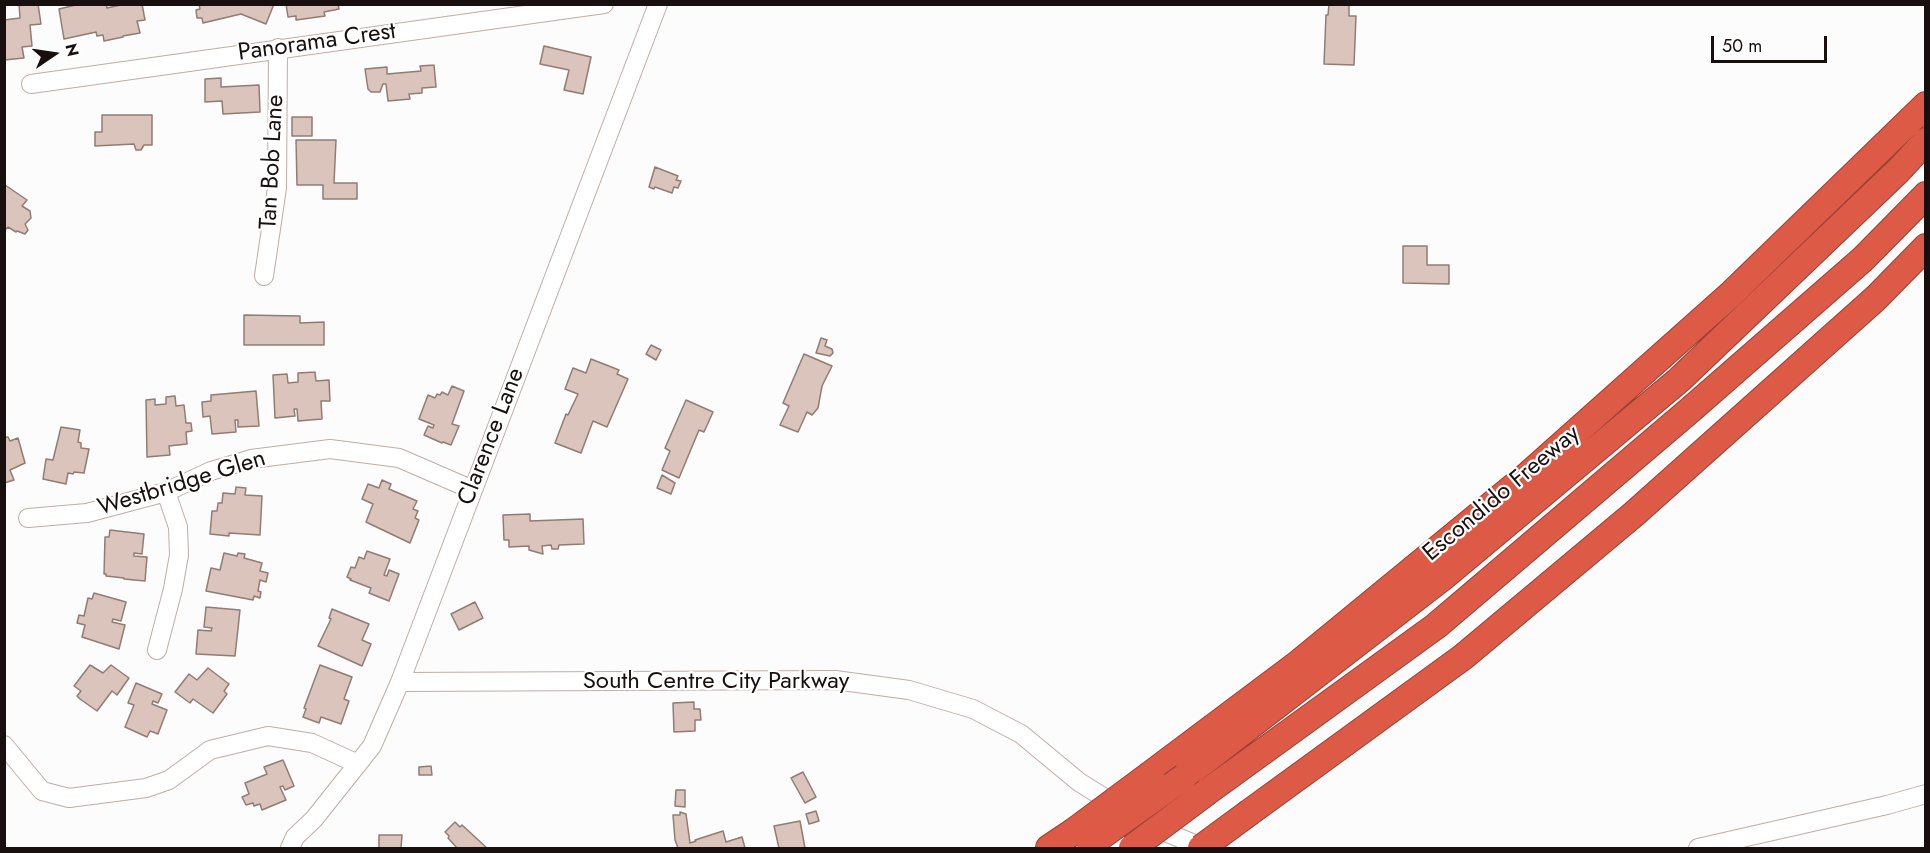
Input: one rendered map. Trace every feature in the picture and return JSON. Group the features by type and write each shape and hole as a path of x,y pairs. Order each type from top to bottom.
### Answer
{"highway":[{"name":"Escondido Freeway","path":"1049,849 1082,842 1151,774 1295,666 1529,474 1730,295 1926,105"},
{"path":"1082,842 1184,777 1442,578 1679,380 1898,171 1926,141"},
{"path":"1132,849 1436,626 1689,411 1863,259 1926,195"},
{"path":"1202,849 1463,657 1634,514 1876,298 1926,247"}],"street":[{"name":"Panorama Crest","path":"31,84 604,4"},
{"name":"Clarence Lane","path":"290,849 296,837 314,819 372,746 400,682 658,4"},
{"name":"Tan Bob Lane","path":"264,276 276,188 278,48"},
{"name":"Westbridge Glen","path":"28,518 87,513 166,492 211,471 251,459 330,449 399,458 472,490"},
{"path":"157,650 173,589 179,555 178,527 166,492"},
{"name":"South Centre City Parkway","path":"400,682 835,680 909,690 973,709 1021,734 1079,782 1146,824 1202,849"},
{"path":"4,745 42,791 69,798 146,788 169,780 210,750 268,736 312,742 358,764"},
{"path":"1698,849 1926,794"}],"building":[{"path":"19,4 38,4 41,24 30,25 32,46 22,47 24,58 4,60 4,20 20,18"},
{"path":"80,4 106,4 107,8 125,4 142,4 145,20 137,21 140,33 123,37 104,41 103,35 97,36 96,32 64,39 59,9"},
{"path":"199,4 274,4 266,24 241,14 203,23 202,18 197,18 196,10 200,9"},
{"path":"286,4 338,4 339,9 324,12 325,16 296,20 296,16 288,17"},
{"path":"1329,4 1349,4 1349,16 1356,16 1354,65 1324,64 1326,15 1328,15"},
{"path":"544,46 591,57 583,94 564,90 569,70 540,64"},
{"path":"434,65 436,87 422,88 422,93 409,94 410,99 388,101 386,84 383,84 380,92 371,92 368,89 365,69 387,67 387,74 421,71 420,66"},
{"path":"221,78 221,87 259,85 260,112 223,114 222,101 205,102 205,79"},
{"path":"102,115 152,115 152,145 144,145 141,150 136,150 134,144 95,146 95,132 102,132"},
{"path":"292,117 312,117 312,136 292,136"},
{"path":"296,140 336,140 334,183 357,183 357,199 323,199 323,185 297,185"},
{"path":"655,167 678,176 676,180 681,181 678,188 674,187 672,193 649,187"},
{"path":"5,185 27,200 22,206 30,211 31,218 25,224 28,230 25,234 8,227 4,231"},
{"path":"1403,246 1427,246 1427,265 1449,265 1449,284 1403,283"},
{"path":"244,315 300,316 300,323 324,322 324,345 244,345"},
{"path":"821,338 827,340 825,346 832,349 833,353 830,356 816,353"},
{"path":"651,345 661,350 656,360 646,354"},
{"path":"804,354 832,366 822,386 818,408 812,415 807,412 798,432 780,425 789,406 783,403"},
{"path":"591,359 619,370 617,374 628,379 607,427 593,421 581,453 555,443 566,414 568,415 578,394 565,389 573,368 586,373"},
{"path":"315,372 316,381 329,380 330,401 321,401 322,419 298,421 297,409 294,409 295,416 275,418 273,375 287,374 288,383 298,382 298,373"},
{"path":"452,386 464,391 452,424 459,426 451,445 424,435 428,426 433,428 434,425 419,419 428,395 435,398 442,392 448,395"},
{"path":"256,391 259,426 238,427 238,420 235,420 236,432 212,434 210,416 203,417 202,402 211,401 211,395"},
{"path":"175,396 176,406 184,405 186,423 191,423 192,431 186,432 187,444 169,446 170,455 147,457 146,400 155,399 155,405 166,404 166,397"},
{"path":"686,400 713,412 704,432 699,430 679,478 662,470 670,451 665,448"},
{"path":"61,427 80,430 78,442 81,443 81,448 89,449 84,473 68,473 66,484 43,479 46,459 53,460"},
{"path":"4,435 10,441 18,438 25,463 10,470 14,480 4,483"},
{"path":"662,475 675,483 671,494 657,488"},
{"path":"382,480 391,484 389,489 417,501 413,509 418,511 415,518 419,520 410,543 366,522 373,504 362,499 368,484 379,488"},
{"path":"236,487 246,488 245,495 262,496 260,535 210,534 212,511 217,511 218,503 222,503 223,493 235,494"},
{"path":"530,514 530,521 583,519 584,544 559,545 558,549 552,549 551,545 542,546 543,554 529,550 529,546 509,547 509,540 504,540 503,515"},
{"path":"110,530 144,534 142,554 134,553 134,556 147,557 145,581 104,574 105,537 109,537"},
{"path":"367,551 390,559 384,575 387,576 389,570 399,574 389,601 369,593 371,588 347,577 351,567 355,568 359,557 364,559"},
{"path":"224,553 237,556 238,553 245,554 244,558 262,563 260,571 268,573 266,582 260,580 258,591 261,592 260,598 254,596 253,600 206,591 211,568 220,570"},
{"path":"94,593 126,602 121,621 113,619 112,622 125,625 119,649 82,637 85,625 77,623 79,615 84,616 88,598 92,599"},
{"path":"475,602 483,618 459,630 451,614"},
{"path":"206,607 240,610 235,656 196,654 198,630 211,631 212,628 204,627"},
{"path":"332,609 369,624 362,640 371,644 362,666 318,646 331,619 329,618"},
{"path":"90,665 103,673 111,665 129,678 117,695 112,691 97,711 77,696 81,691 74,686"},
{"path":"320,665 352,677 344,699 349,701 341,724 321,717 319,723 303,717 306,709 304,708"},
{"path":"208,668 229,684 224,691 227,694 213,713 193,699 190,703 175,692 189,674 197,680"},
{"path":"136,683 162,694 158,703 153,701 152,704 167,710 158,734 150,731 147,737 125,727 134,705 128,703"},
{"path":"694,702 694,709 700,709 701,720 695,720 695,731 674,732 673,703"},
{"path":"283,760 294,786 285,790 283,786 280,787 286,800 262,810 260,804 246,805 242,797 249,794 245,783 267,774 264,767"},
{"path":"431,766 432,775 419,775 419,767"},
{"path":"803,772 816,797 805,803 791,778"},
{"path":"676,790 685,790 685,807 675,806"},
{"path":"816,811 819,821 809,824 806,814"},
{"path":"680,812 686,814 690,843 723,831 726,842 742,837 745,848 678,848 673,815 680,815"},
{"path":"800,821 805,848 779,848 774,826"},
{"path":"455,822 460,827 462,825 487,848 457,848 445,832"},
{"path":"379,835 402,835 401,848 379,848"}]}
